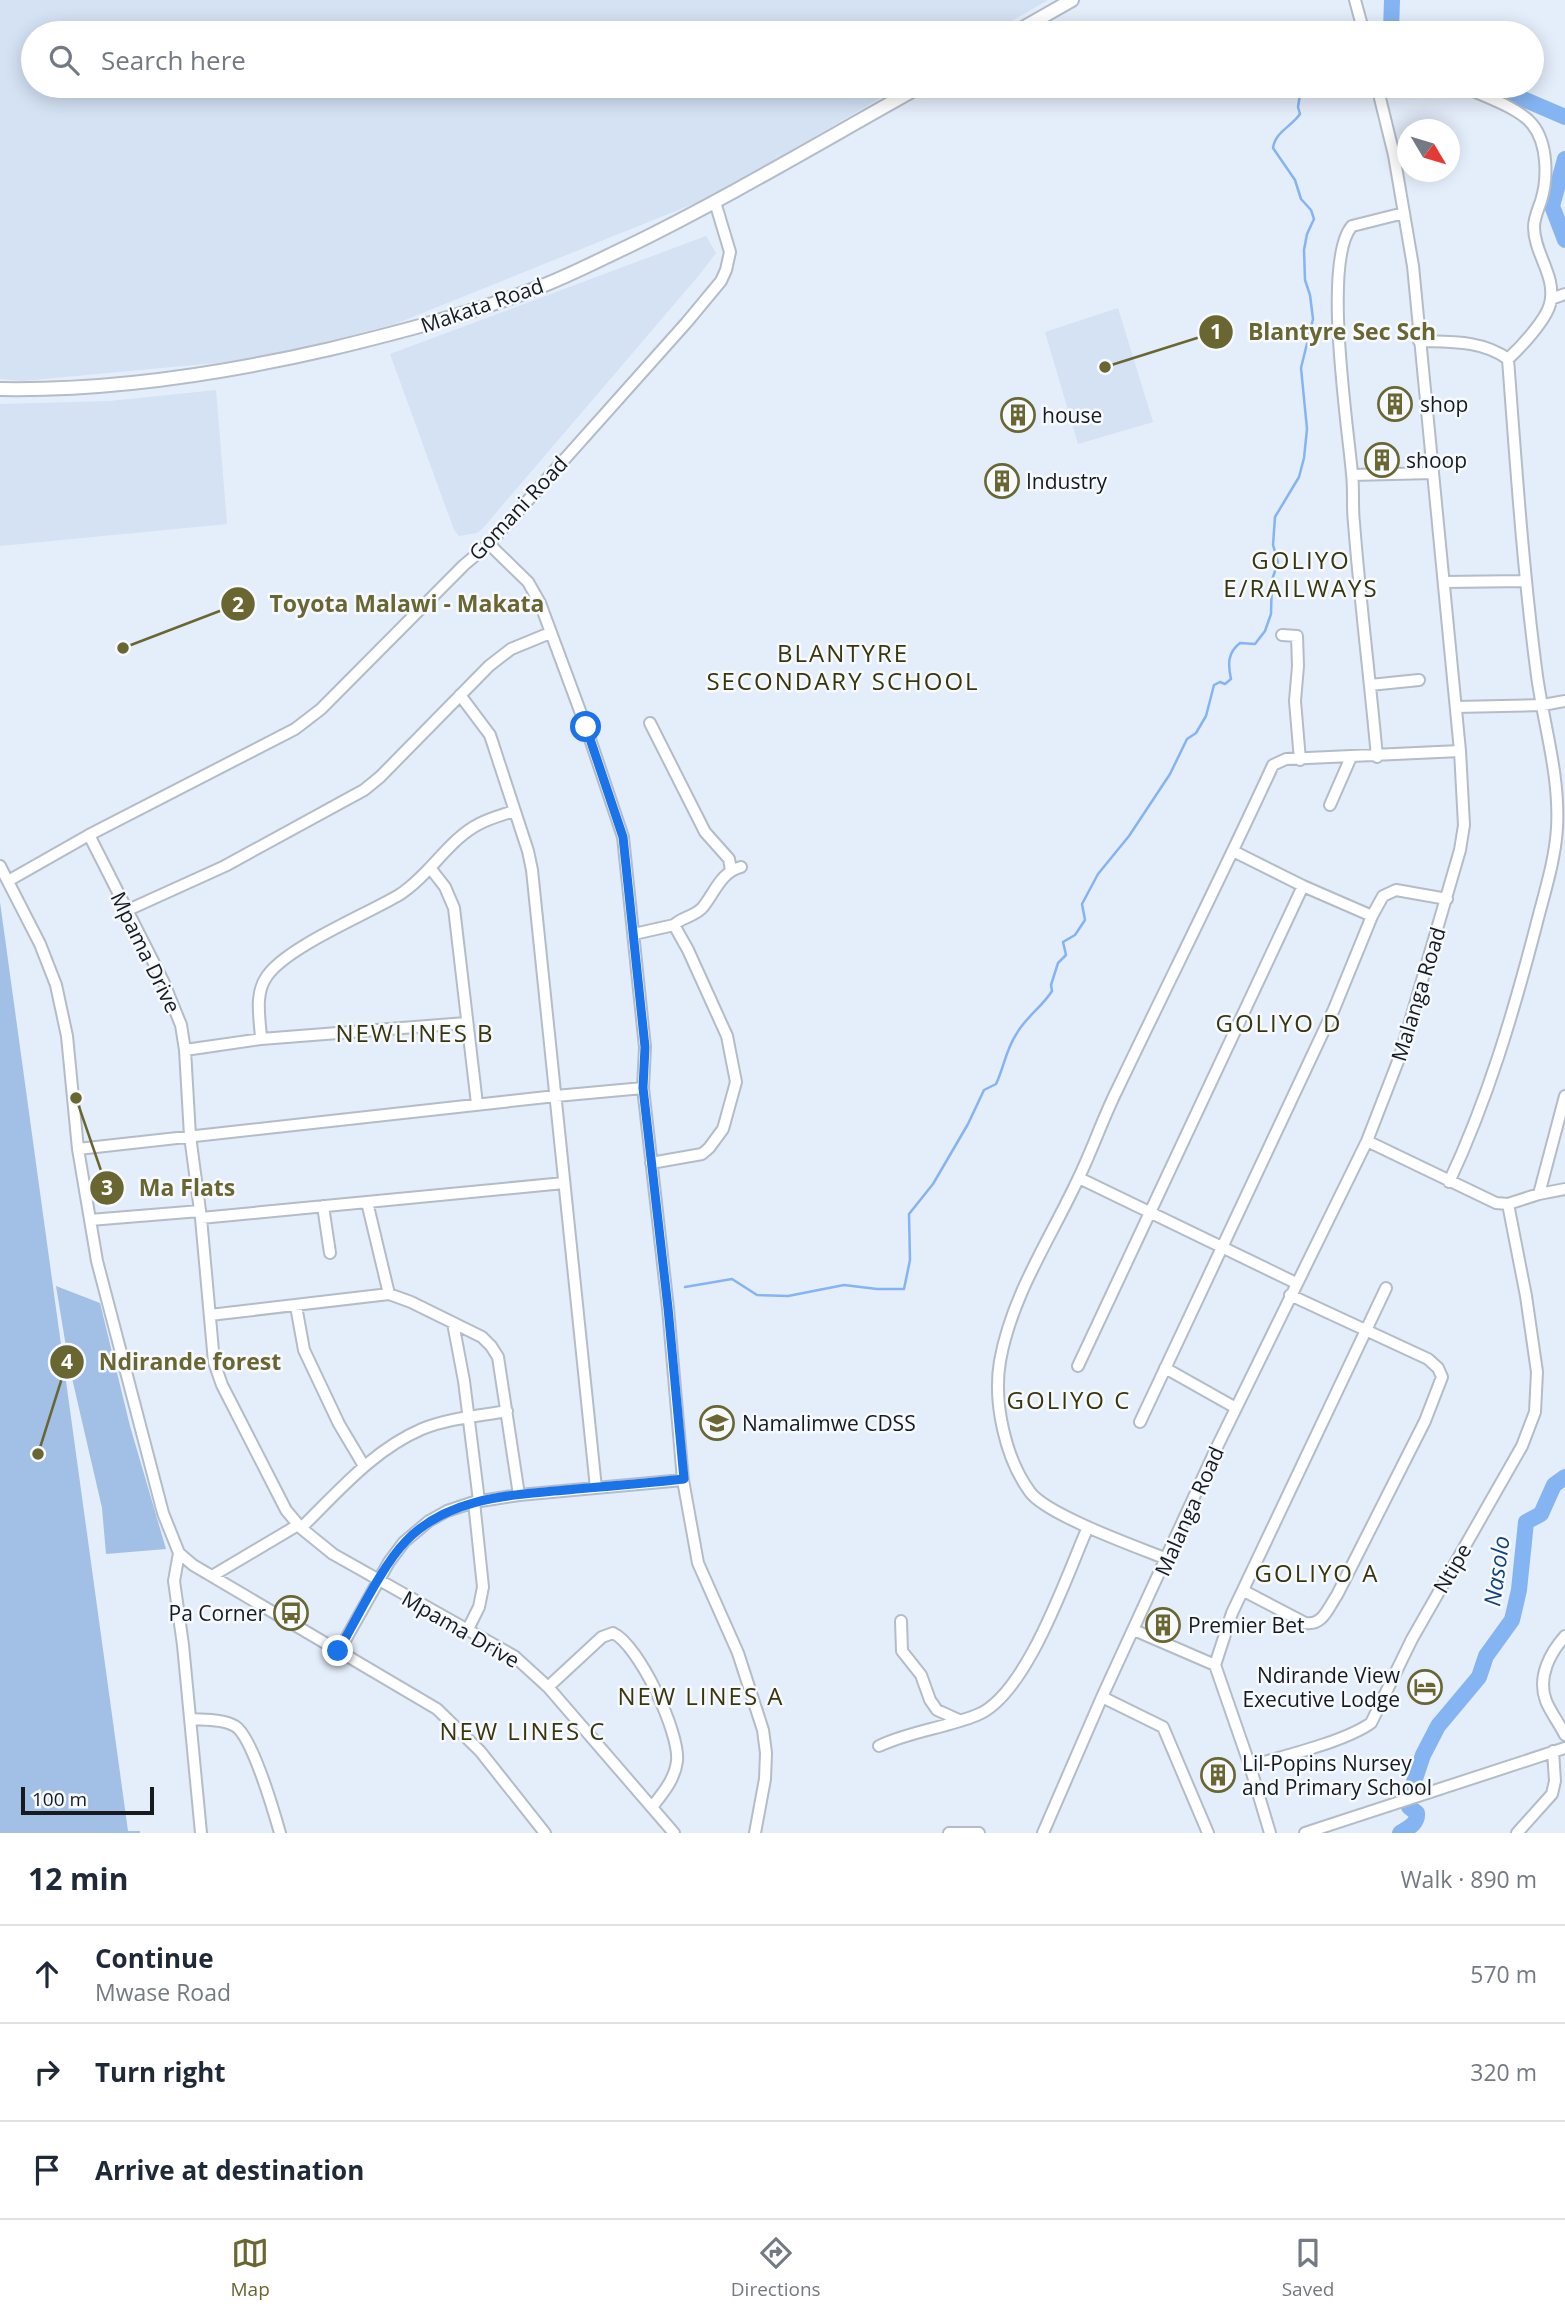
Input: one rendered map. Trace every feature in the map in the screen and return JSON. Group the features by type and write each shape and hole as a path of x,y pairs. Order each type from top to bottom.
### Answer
{"main road":[{"path":"1035,21 1072,0"},
{"name":"Makata Road","path":"0,389 116,385 211,373 398,333 481,308 539,287 715,202 900,98"}],"street":[{"path":"1355,0 1360,21"},
{"name":"Malanga Road","path":"1043,1833 1236,1408 1367,1141 1400,1056 1460,850 1464,825 1461,751 1413,266 1394,155 1380,98"},
{"path":"1449,1182 1491,1084 1527,961 1555,848 1557,816 1550,740 1526,581 1508,359 1545,316 1551,299 1548,270 1535,241 1534,222 1542,199 1545,167 1541,138 1532,123 1489,98"},
{"name":"Gomani Road","path":"8,881 89,835 308,721 464,565 489,544 687,322 720,281 730,252 715,202"},
{"path":"1377,757 1345,424 1338,322 1339,277 1344,243 1352,226 1404,213"},
{"path":"1551,299 1565,294"},
{"path":"1419,341 1468,343 1497,351 1508,359"},
{"path":"1352,475 1433,473"},
{"path":"489,544 528,582 540,603 623,837 645,1047 643,1088 684,1479 698,1563 738,1653 764,1730 765,1779 755,1833"},
{"path":"1445,582 1526,581"},
{"path":"128,910 225,866 364,790 489,666 511,649 550,633"},
{"path":"1282,635 1297,636 1295,701 1300,760"},
{"path":"1370,685 1419,680"},
{"path":"460,695 490,735 532,870 596,1488"},
{"path":"1456,707 1543,705 1565,701"},
{"path":"634,934 674,925 703,908 716,886 736,868 705,832 650,723"},
{"path":"1167,1559 1088,1527 1042,1504 1030,1492 1010,1452 999,1413 997,1390 1000,1362 1013,1315 1042,1249 1079,1178 1116,1091 1273,765 1286,760 1461,751"},
{"path":"1330,805 1351,757"},
{"path":"1553,773 1565,777"},
{"path":"261,1039 261,985 278,963 295,951 399,895 431,869 477,824 514,811"},
{"name":"Mpama Drive","path":"89,835 128,910 181,1025 214,1362 222,1385 286,1510 299,1527 333,1554 514,1656 548,1688 674,1833"},
{"path":"1233,851 1372,916"},
{"path":"0,866 40,944 56,985 67,1036 78,1149 97,1261 163,1513 179,1553 174,1581 191,1719 201,1833"},
{"path":"431,869 445,887 454,908 477,1104"},
{"path":"1079,1366 1303,886"},
{"path":"1140,1422 1334,1009 1382,896 1391,891 1447,899"},
{"path":"651,1163 702,1154 709,1148 723,1129 736,1082 727,1036 674,925"},
{"path":"185,1050 261,1039 466,1023"},
{"path":"78,1149 643,1088"},
{"path":"1539,1194 1565,1096"},
{"path":"1367,1141 1486,1200 1508,1204 1565,1189"},
{"path":"1079,1178 1296,1283"},
{"path":"90,1220 323,1206 564,1183"},
{"path":"366,1202 389,1294"},
{"name":"Ntipe","path":"1250,1766 1363,1729 1371,1723 1395,1670 1522,1446 1535,1412 1537,1372 1508,1204"},
{"path":"323,1206 330,1253"},
{"path":"1270,1833 1215,1665 1232,1613 1386,1287"},
{"path":"210,1315 389,1294 411,1302 482,1338 496,1353 519,1495"},
{"path":"1244,1591 1305,1623 1321,1620 1337,1595 1425,1420 1442,1377 1438,1368 1428,1359 1290,1295"},
{"path":"296,1306 304,1350 334,1413 364,1466"},
{"path":"453,1323 469,1418 483,1595 468,1629"},
{"path":"1165,1368 1236,1408"},
{"path":"212,1576 299,1527 364,1466 393,1445 421,1430 507,1411"},
{"path":"338,1651 404,1542 447,1511 477,1501 519,1495 684,1479"},
{"path":"879,1746 913,1732 980,1714 995,1702 1035,1650 1088,1527"},
{"path":"179,1553 212,1576 409,1690 437,1709 475,1745 545,1833"},
{"path":"901,1621 902,1651 921,1675 930,1700 937,1710 959,1720"},
{"path":"1134,1630 1215,1665"},
{"path":"548,1688 602,1637 613,1633 622,1638 649,1679 674,1736 677,1754 674,1775 652,1807"},
{"path":"1565,1636 1549,1657 1544,1673 1545,1698 1565,1735"},
{"path":"1102,1698 1163,1727 1208,1833"},
{"path":"191,1719 226,1723 238,1728 244,1735 280,1833"},
{"path":"1305,1833 1565,1748"},
{"path":"1517,1833 1549,1798 1555,1787 1553,1751"},
{"path":"949,1833 979,1833"}],"shaded area":[{"path":"0,0 1048,0 1012,21 21,21 21,98 880,98 713,196 395,324 259,359 22,381 0,379"},
{"path":"706,236 716,253 700,274 483,528 477,533 459,536 454,530 390,354"},
{"path":"1118,308 1153,422 1078,444 1045,332"},
{"path":"216,390 227,524 0,546 0,404 110,401"},
{"path":"0,902 128,1831 140,1833 0,1833"},
{"path":"56,1286 100,1303 130,1426 166,1549 106,1554 102,1508 69,1365"}],"waterway":[{"name":"Nasolo","path":"1391,21 1392,0"},
{"path":"685,1287 732,1279 757,1295 788,1296 844,1285 904,1289 910,1260 909,1214 933,1184 968,1124 984,1090 996,1084 1010,1045 1021,1027 1052,991 1051,985 1058,963 1066,955 1063,942 1075,935 1085,920 1082,904 1098,874 1129,836 1170,774 1187,739 1196,733 1206,716 1214,685 1220,682 1225,684 1231,679 1229,664 1233,651 1240,643 1255,644 1265,631 1271,614 1272,580 1278,562 1273,545 1275,517 1299,477 1307,429 1301,368 1313,319 1305,280 1304,250 1314,219 1311,210 1301,199 1295,180 1273,148 1280,134 1300,114 1299,98"},
{"name":"Nasolo","path":"1521,98 1565,117"},
{"path":"1565,159 1552,206 1565,240"},
{"name":"Nasolo","path":"1413,1785 1423,1755 1438,1726 1479,1677 1486,1656 1512,1620 1519,1590 1526,1522 1541,1514 1554,1485 1565,1477"},
{"name":"Nasolo","path":"1400,1833 1416,1820 1417,1813 1409,1807"}],"place":[{"name":"Blantyre Sec Sch","path":"1105,367"},
{"name":"shop","path":"1395,404"},
{"name":"house","path":"1018,415"},
{"name":"shoop","path":"1382,460"},
{"name":"Industry","path":"1002,481"},
{"name":"Toyota Malawi - Makata","path":"123,648"},
{"name":"Ma Flats","path":"76,1098"},
{"name":"Namalimwe CDSS","path":"717,1423"},
{"name":"Ndirande forest","path":"38,1454"},
{"name":"Pa Corner","path":"291,1613"},
{"name":"Premier Bet","path":"1163,1625"},
{"name":"Ndirande View Executive Lodge","path":"1425,1687"},
{"name":"Lil-Popins Nursey and Primary School","path":"1218,1775"}],"district":[{"name":"GOLIYO E/RAILWAYS","path":"1301,573"},
{"name":"BLANTYRE SECONDARY SCHOOL","path":"843,666"},
{"name":"GOLIYO D","path":"1279,1022"},
{"name":"NEWLINES B","path":"415,1032"},
{"name":"GOLIYO C","path":"1069,1399"},
{"name":"GOLIYO A","path":"1317,1572"},
{"name":"NEW LINES A","path":"701,1695"},
{"name":"NEW LINES C","path":"523,1730"}],"route":[{"path":"338,1651 389,1562 404,1542 429,1521 447,1511 474,1502 519,1495 684,1479 643,1088 645,1047 623,837 586,727"}]}
